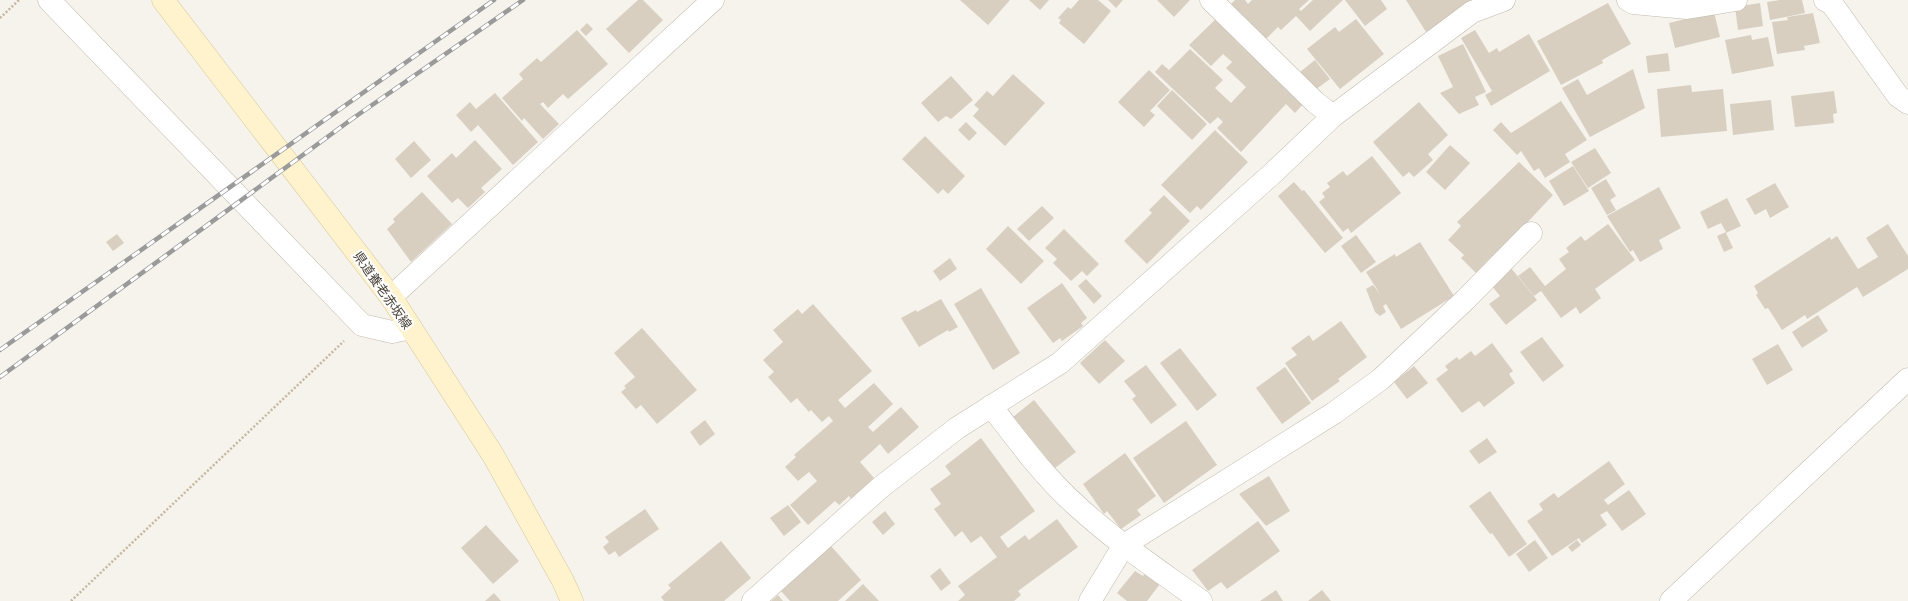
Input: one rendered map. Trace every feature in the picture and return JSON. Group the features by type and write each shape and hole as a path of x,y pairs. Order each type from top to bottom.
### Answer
{"main road":[{"name":"県道養老赤坂線","path":"163,0 391,297 493,456 563,581 572,601"}],"street":[{"path":"49,0 362,325 392,332 411,328"},
{"path":"391,297 713,0"},
{"path":"1211,0 1315,102 1333,116"},
{"path":"753,601 881,487 956,428 1060,363 1274,173 1333,116 1472,12 1504,0"},
{"path":"1628,0 1633,2 1688,8 1736,0"},
{"path":"1832,1 1898,96 1908,103"},
{"path":"1090,601 1124,545 1334,413 1380,379 1465,300 1532,233"},
{"path":"1671,601 1908,379"},
{"path":"990,406 1028,453 1078,507 1124,545 1202,601"}],"path":[{"path":"0,18 19,0"},
{"path":"71,601 362,325"}],"building":[{"path":"638,0 643,0 663,20 629,53 606,29"},
{"path":"960,0 1010,0 988,25"},
{"path":"1029,0 1049,0 1040,10"},
{"path":"1079,0 1098,0 1111,11 1084,44 1059,23 1061,20 1058,18 1068,7 1071,9"},
{"path":"1108,0 1123,0 1116,8"},
{"path":"1157,0 1190,0 1174,17"},
{"path":"1235,0 1245,0 1248,4 1252,0 1309,0 1299,9 1301,11 1313,0 1343,0 1310,31 1296,16 1281,30 1278,27 1265,40 1230,5"},
{"path":"1345,0 1381,0 1387,9 1365,26"},
{"path":"1406,0 1477,0 1426,32"},
{"path":"1780,0 1802,0 1805,13 1770,20 1767,2"},
{"path":"1608,3 1631,44 1602,60 1603,63 1561,85 1537,41"},
{"path":"1760,3 1763,26 1738,30 1735,7"},
{"path":"1714,12 1720,37 1675,48 1669,23"},
{"path":"1813,13 1820,43 1804,46 1805,50 1777,54 1772,22 1788,20 1787,17"},
{"path":"1220,15 1241,36 1236,41 1303,104 1295,113 1286,104 1241,152 1217,128 1223,122 1218,117 1210,124 1155,72 1162,64 1169,70 1190,49 1223,80 1215,88 1231,103 1246,87 1226,68 1232,62 1223,54 1211,66 1189,45"},
{"path":"1356,19 1384,54 1340,89 1307,49 1335,27 1339,32"},
{"path":"587,23 593,29 586,36 580,30"},
{"path":"577,30 608,64 568,99 563,94 548,108 543,102 540,104 559,124 543,139 524,118 522,121 502,98 523,79 519,74 537,58 541,62"},
{"path":"1475,30 1489,53 1497,48 1499,52 1529,34 1550,71 1491,106 1485,95 1492,91 1461,38"},
{"path":"1751,35 1752,40 1768,37 1774,66 1732,74 1725,40"},
{"path":"1463,44 1486,92 1475,97 1479,105 1459,114 1440,93 1453,87 1438,56"},
{"path":"1668,53 1670,71 1648,73 1646,56"},
{"path":"1315,60 1330,79 1315,90 1300,72"},
{"path":"1633,69 1645,108 1590,137 1562,88 1578,79 1587,95"},
{"path":"1149,70 1170,90 1150,111 1155,115 1144,127 1118,102"},
{"path":"1013,74 1045,103 1005,146 973,116 979,109 974,105 987,91 993,96"},
{"path":"951,76 973,100 951,119 946,116 938,122 921,103"},
{"path":"1691,85 1692,92 1723,89 1727,131 1661,137 1657,89"},
{"path":"1172,90 1207,124 1192,140 1157,106"},
{"path":"1834,91 1837,113 1833,114 1834,123 1795,127 1791,96"},
{"path":"495,93 538,142 513,165 478,125 471,132 456,115 470,102 476,109"},
{"path":"1771,100 1774,130 1733,135 1730,104"},
{"path":"1561,101 1587,140 1565,154 1570,162 1545,178 1539,168 1534,171 1521,151 1517,155 1493,130 1501,122 1511,133"},
{"path":"1419,102 1448,135 1428,154 1433,160 1414,177 1409,172 1403,177 1373,142"},
{"path":"966,122 977,133 969,141 958,130"},
{"path":"1215,130 1248,162 1201,210 1197,206 1190,213 1161,185"},
{"path":"925,136 965,176 948,194 943,189 938,194 902,159"},
{"path":"475,140 502,169 481,188 485,192 468,208 458,198 452,203 427,176 452,153 456,158"},
{"path":"414,141 431,160 411,178 395,159"},
{"path":"1450,145 1470,163 1445,190 1426,172"},
{"path":"1595,148 1611,173 1588,188 1571,162"},
{"path":"1372,156 1401,193 1351,233 1348,228 1343,232 1319,202 1325,197 1322,193 1330,187 1327,183 1343,171 1347,176"},
{"path":"1519,162 1553,195 1494,258 1492,256 1476,273 1461,258 1464,255 1448,240 1461,226 1457,222"},
{"path":"1573,166 1589,191 1564,206 1549,181"},
{"path":"1606,179 1616,196 1610,200 1616,210 1607,215 1591,188"},
{"path":"1294,182 1302,191 1304,190 1343,238 1325,253 1278,196"},
{"path":"1775,183 1789,207 1770,218 1766,209 1755,215 1746,199"},
{"path":"1659,187 1681,228 1659,240 1663,249 1640,262 1633,250 1630,252 1607,216"},
{"path":"422,192 452,224 411,262 387,229 395,222 393,219"},
{"path":"1164,195 1190,221 1147,264 1124,241 1152,213 1149,210"},
{"path":"1727,198 1741,226 1726,233 1733,248 1724,252 1717,236 1726,232 1721,223 1708,229 1700,212"},
{"path":"1042,206 1054,218 1029,241 1017,229"},
{"path":"1608,224 1635,260 1595,289 1601,298 1580,314 1576,307 1561,318 1541,291 1534,296 1518,276 1530,267 1545,286 1566,269 1559,259 1569,252 1566,248 1581,236 1585,241"},
{"path":"1888,224 1908,256 1908,269 1863,297 1857,287 1807,319 1805,315 1782,330 1768,308 1765,309 1756,295 1758,293 1754,286 1830,237 1831,240 1837,236 1858,269 1878,257 1866,238"},
{"path":"1008,226 1044,261 1021,284 986,249"},
{"path":"1064,229 1099,264 1087,276 1082,271 1071,281 1053,263 1057,259 1045,248"},
{"path":"117,234 124,243 113,251 106,242"},
{"path":"1356,235 1376,262 1361,273 1341,246"},
{"path":"1420,242 1454,296 1401,329 1386,304 1383,306 1386,312 1380,316 1375,312 1366,289 1373,285 1380,294 1366,272 1395,254 1396,257"},
{"path":"950,258 957,269 940,281 933,271"},
{"path":"1511,268 1537,300 1506,325 1489,304 1500,296 1491,285"},
{"path":"1086,279 1102,296 1094,304 1078,286"},
{"path":"1062,283 1087,318 1081,323 1083,326 1062,341 1060,338 1053,343 1027,308"},
{"path":"981,288 1020,353 993,370 954,304"},
{"path":"941,299 958,327 949,332 948,330 919,347 901,318 916,310 917,312"},
{"path":"813,304 872,371 838,400 845,408 874,383 893,404 868,427 873,432 901,407 919,427 888,454 880,444 860,462 874,478 851,499 849,496 839,505 835,501 808,525 790,505 817,481 809,472 798,481 785,467 796,457 794,455 833,421 829,416 822,422 811,410 809,412 797,398 791,403 768,377 774,372 763,360 783,342 773,330 798,309 802,314"},
{"path":"1818,315 1828,331 1802,348 1792,332"},
{"path":"1341,321 1367,357 1338,379 1340,381 1312,401 1285,363 1297,355 1291,348 1309,335 1313,341"},
{"path":"642,328 697,390 657,424 641,405 636,409 621,392 626,388 624,386 635,377 614,353"},
{"path":"1542,337 1564,366 1543,382 1520,352"},
{"path":"1105,340 1125,361 1099,384 1080,363"},
{"path":"1492,343 1513,371 1509,374 1515,383 1484,407 1479,401 1462,413 1436,379 1448,370 1445,366 1457,357 1459,360 1471,351 1475,356"},
{"path":"1778,344 1793,370 1767,385 1752,359"},
{"path":"1180,348 1217,395 1197,411 1160,363"},
{"path":"1146,365 1177,405 1151,424 1132,399 1136,396 1124,381"},
{"path":"1414,366 1428,383 1407,399 1394,382"},
{"path":"1285,367 1311,403 1282,424 1256,388"},
{"path":"1034,400 1076,452 1055,468 1013,417"},
{"path":"705,420 715,434 700,446 690,432"},
{"path":"1186,421 1217,465 1164,503 1133,458"},
{"path":"981,438 1035,511 1000,537 1008,548 1025,535 1029,540 1057,519 1078,547 1018,591 1021,595 1014,601 958,601 965,595 958,586 997,557 981,536 971,543 962,531 955,537 934,509 941,504 930,489 951,474 945,466"},
{"path":"1487,438 1497,452 1479,464 1469,451"},
{"path":"1125,453 1156,496 1137,510 1141,515 1121,529 1107,511 1104,514 1083,484"},
{"path":"1609,461 1625,484 1604,500 1608,505 1629,490 1646,514 1622,531 1607,511 1600,515 1607,525 1582,543 1579,538 1552,556 1527,521 1543,510 1539,504 1554,493 1558,498"},
{"path":"1269,476 1290,511 1266,526 1239,494"},
{"path":"1490,491 1527,544 1509,557 1492,533 1490,534 1469,506"},
{"path":"788,505 801,522 784,536 770,518"},
{"path":"645,509 659,529 619,557 615,551 609,555 603,547 609,542 605,537"},
{"path":"885,511 895,524 883,535 872,522"},
{"path":"1258,521 1280,551 1227,589 1221,582 1208,591 1192,570"},
{"path":"486,525 519,561 493,584 461,548"},
{"path":"1535,540 1548,558 1529,572 1516,554"},
{"path":"1577,540 1581,545 1572,552 1568,547"},
{"path":"721,541 751,578 724,601 664,601 661,597 671,588 668,585"},
{"path":"831,546 861,580 838,601 790,601 781,591"},
{"path":"940,568 951,583 941,591 930,576"},
{"path":"1135,571 1143,576 1145,573 1160,584 1147,601 1127,601 1117,593"},
{"path":"863,584 879,601 845,601"},
{"path":"1276,590 1283,601 1260,601"},
{"path":"1322,590 1331,601 1308,601"},
{"path":"494,593 501,601 485,601"},
{"path":"778,595 783,601 771,601"}],"railway":[{"path":"0,350 494,0"},
{"path":"0,377 352,119 523,0"}]}
